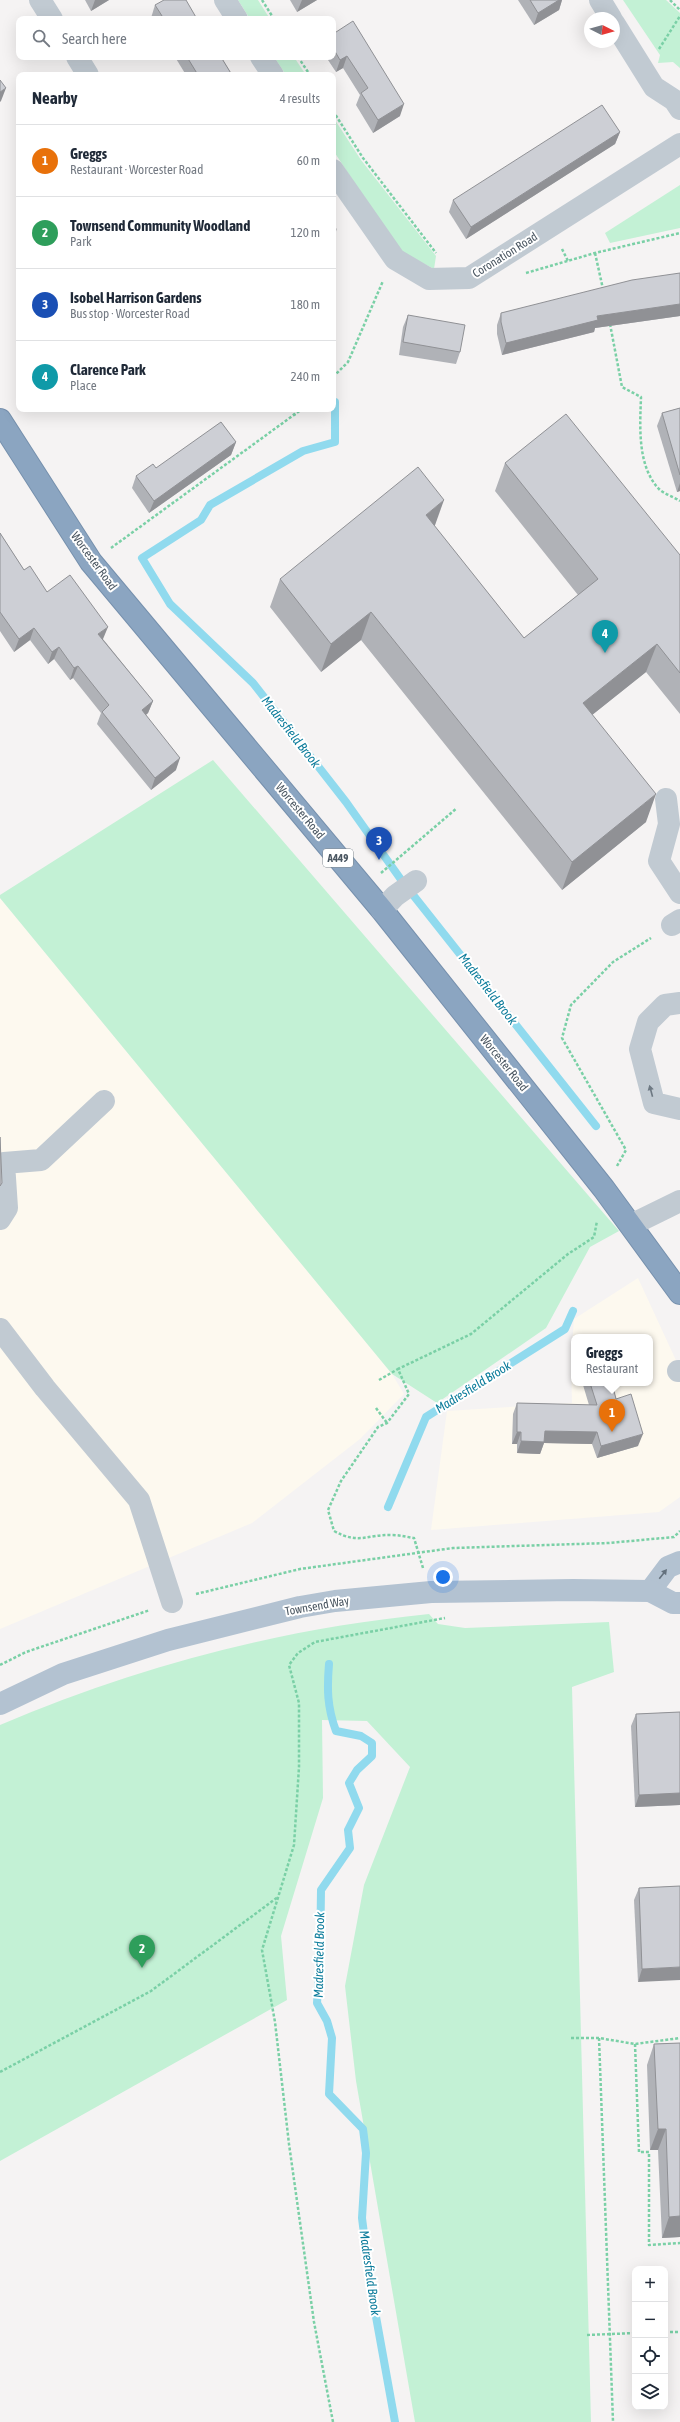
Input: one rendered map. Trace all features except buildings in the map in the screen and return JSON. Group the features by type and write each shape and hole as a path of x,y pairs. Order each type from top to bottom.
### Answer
{"highway":[{"name":"Worcester Road","path":"0,420 91,562 388,903 631,1225 680,1293"}],"main road":[{"path":"680,1562 668,1567 650,1591 673,1603 680,1603"},
{"name":"Townsend Way","path":"0,1704 63,1674 168,1640 300,1607 335,1601 431,1592 650,1591"}],"street":[{"path":"40,0 50,16"},
{"path":"225,0 235,16"},
{"path":"600,0 607,12"},
{"path":"620,33 654,87 674,100 680,109"},
{"path":"79,60 86,72"},
{"path":"263,60 271,72"},
{"name":"Coronation Road","path":"336,174 395,259 429,279 469,278 680,144"},
{"path":"666,799 669,824 659,861 680,893"},
{"path":"388,903 416,881"},
{"path":"680,1003 665,1005 648,1022 640,1049 654,1103 680,1109"},
{"path":"0,1219 7,1208 4,1163 41,1160 104,1101"},
{"path":"631,1225 680,1201"},
{"path":"0,1329 45,1388 139,1500 172,1602"}],"path":[{"path":"262,0 272,16"},
{"path":"670,0 680,10"},
{"path":"640,66 655,55 680,16"},
{"path":"300,60 308,72"},
{"path":"336,116 363,158 436,254 449,278"},
{"path":"595,253 603,290"},
{"path":"336,374 348,362 395,259"},
{"path":"609,320 622,387 641,397 640,435 648,473 659,489 680,501"},
{"path":"293,412 295,416"},
{"path":"91,562 299,412"},
{"path":"382,873 457,808"},
{"path":"379,1380 398,1369 471,1334 568,1254 594,1236 604,1189 626,1150 562,1038 571,1005 613,962 676,922"},
{"path":"398,1369 409,1394 387,1423 378,1427 362,1448 341,1481 328,1510 334,1531 347,1538 360,1540 392,1534 414,1538 431,1592"},
{"path":"376,1408 387,1423"},
{"path":"0,1665 26,1652 202,1592 300,1569 453,1548 609,1543 674,1537 680,1531"},
{"path":"333,2422 314,2322 289,2144 275,2022 262,1950 294,1845 299,1766 299,1703 289,1665 298,1653 315,1642 449,1618"},
{"path":"0,2072 151,1991 279,1897"},
{"path":"571,2038 599,2038 634,2044 680,2038"},
{"path":"599,2038 613,2422"},
{"path":"634,2044 639,2152 649,2152 649,2245 680,2243"},
{"path":"668,2332 680,2332"},
{"path":"587,2335 632,2333"}],"shaded area":[{"path":"0,898 392,1374 404,1394 360,1439 252,1523 0,1629"},
{"path":"638,1278 680,1369 680,1497 659,1512 431,1530 447,1411 572,1403 572,1386 653,1386 653,1334 573,1334 574,1319"}],"green space":[{"path":"238,0 258,0 268,16 248,16"},
{"path":"623,0 666,0 680,13 680,68 673,62 658,63 660,55"},
{"path":"276,60 296,60 304,72 284,72"},
{"path":"336,122 361,160 436,256 434,269 398,250 336,155"},
{"path":"680,185 680,228 610,243 605,233"},
{"path":"213,760 619,1231 590,1247 546,1328 437,1403 392,1374 0,898 0,895"},
{"path":"429,1614 438,1624 465,1628 609,1622 614,1672 572,1687 591,2422 415,2422 356,2081 345,1986 364,1885 410,1767 367,1721 322,1720 323,1798 281,1936 287,2000 0,2161 0,1725 104,1685 210,1653 319,1629"}],"waterway":[{"name":"Madresfield Brook","path":"335,412 335,442 303,451 210,505 201,520 142,558 170,604 253,683 346,802 402,881 596,1126"},
{"name":"Madresfield Brook","path":"388,1507 426,1417 565,1329 573,1311"},
{"name":"Madresfield Brook","path":"329,1664 328,1698 336,1731 361,1736 372,1743 372,1756 357,1770 349,1783 359,1808 348,1830 350,1848 321,1890 320,1960 317,2003 327,2021 332,2038 329,2094 363,2129 366,2153 362,2218 371,2289 395,2422"}],"place":[{"name":"Clarence Park","path":"605,653"},
{"name":"Isobel Harrison Gardens","path":"379,860"},
{"name":"Greggs","path":"612,1432"},
{"name":"Townsend Community Woodland","path":"142,1968"}]}
